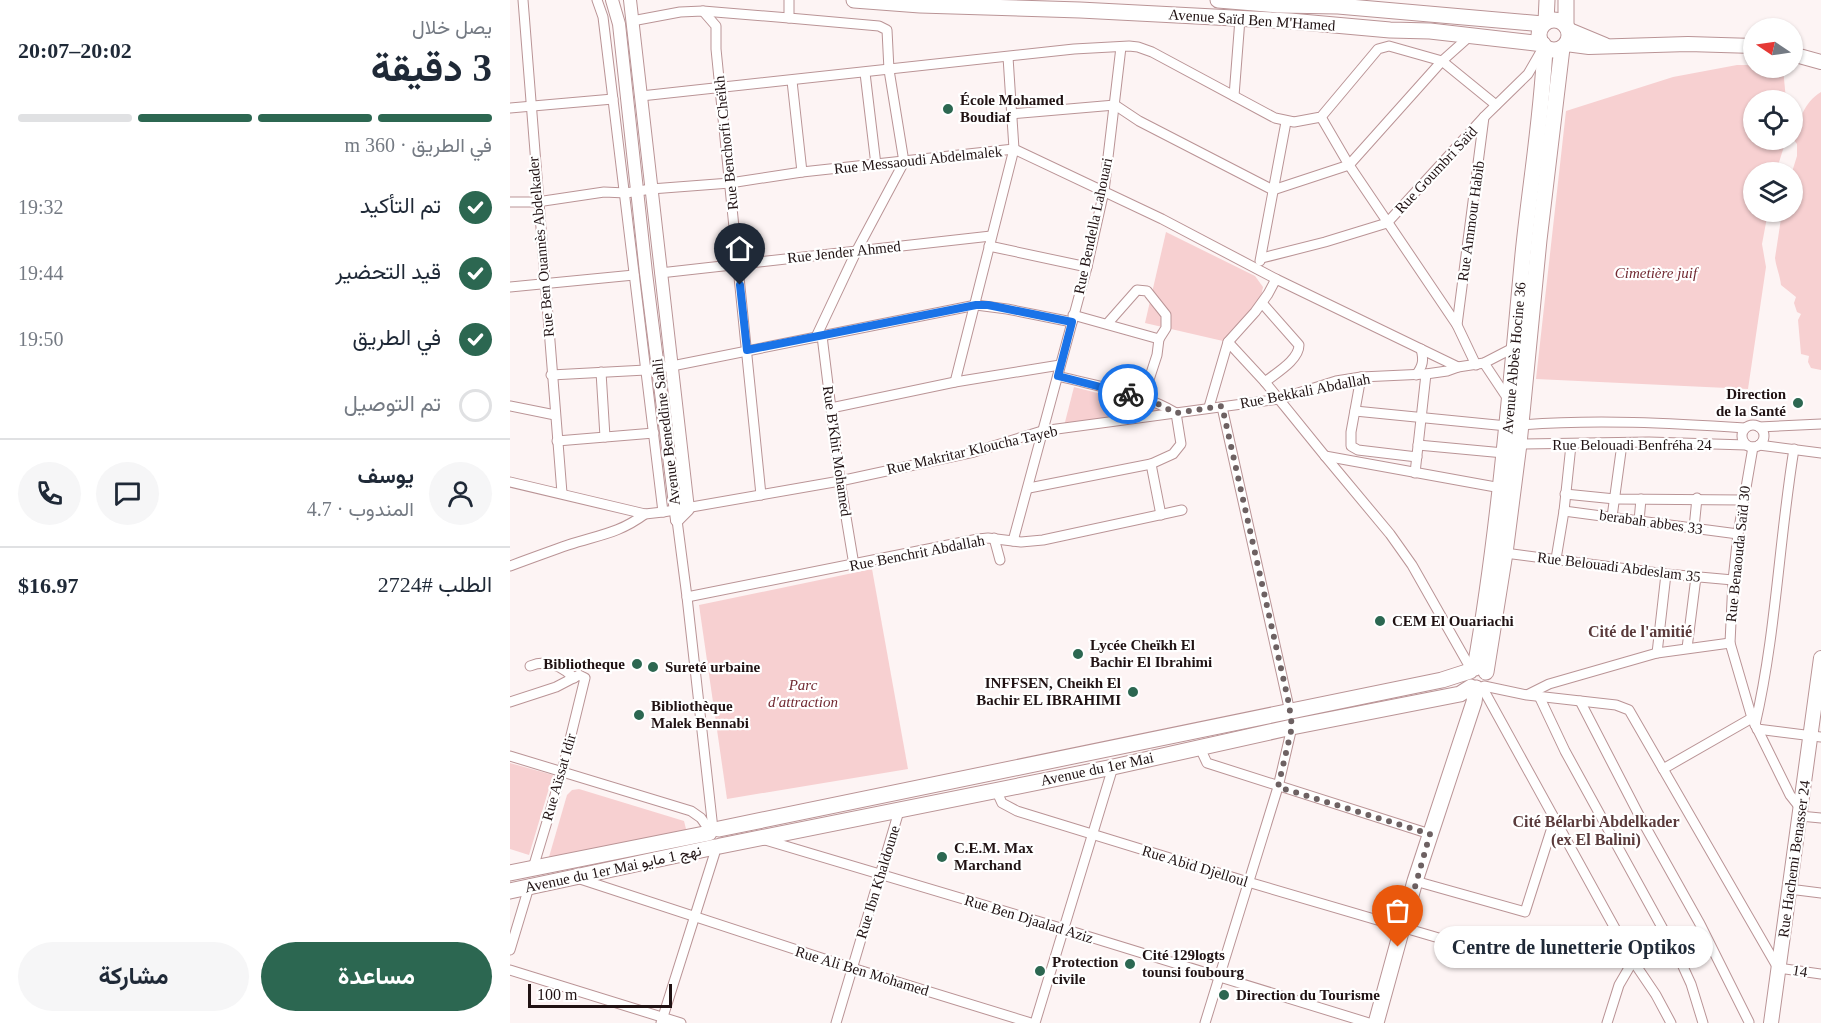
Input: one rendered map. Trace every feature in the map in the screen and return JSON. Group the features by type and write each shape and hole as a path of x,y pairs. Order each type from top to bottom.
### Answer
{"main road":[{"name":"Avenue Saïd Ben M'Hamed","path":"854,0 1240,19 1390,38 1430,31 1544,45"},
{"name":"Avenue Saïd Ben M'Hamed","path":"1218,0 1278,4 1391,6 1544,23"},
{"path":"1547,0 1544,23 1539,34 1544,45 1553,50 1566,37"},
{"name":"Avenue Abbès Hocine 36","path":"1478,676 1504,453 1514,426 1566,37 1566,0"},
{"path":"1544,23 1554,19 1566,37 1589,47 1688,44 1743,46"},
{"name":"Avenue Abbès Hocine 36","path":"1478,676 1505,553 1519,444 1509,399 1523,251 1542,92 1544,45"},
{"path":"1803,57 1821,62"},
{"name":"Rue Hachemi Benasser 24","path":"1771,1023 1800,813 1816,736 1821,658"},
{"path":"1376,1023 1404,928 1415,881 1474,702 1478,676"},
{"name":"Avenue du 1er Mai","path":"715,837 992,772 1442,680 1478,676"},
{"name":"Avenue du 1er Mai","path":"715,837 757,838 899,811 1292,727 1460,694 1478,676"},
{"path":"1290,712 1292,727"},
{"path":"1197,730 1200,748"},
{"path":"992,772 996,790"},
{"name":"Avenue du 1er Mai نهج 1 مايو","path":"511,872 715,837"},
{"name":"Avenue du 1er Mai نهج 1 مايو","path":"510,891 574,877 715,837"},
{"path":"529,887 533,868"}],"street":[{"name":"Rue Ben Ouannès Abdelkader","path":"523,0 537,202 562,493"},
{"name":"Avenue Beneddine Sahli","path":"597,0 603,17 613,99 632,192 634,275 652,369 654,433 672,514"},
{"name":"Avenue Beneddine Sahli","path":"612,0 619,24 632,192 652,369 672,514"},
{"name":"Avenue Beneddine Sahli","path":"630,0 688,508 672,514"},
{"path":"789,0 789,18"},
{"path":"632,21 680,12 703,11 879,26 887,30 889,70 904,162 857,250 819,337"},
{"name":"Rue Benchorfi Cheïkh","path":"703,11 716,26 720,88 761,495"},
{"path":"1234,96 1240,19"},
{"path":"1011,114 1114,105 1138,121 1273,190 1349,165 1442,61 1470,36"},
{"path":"641,96 1074,49 1138,47 1152,52 1286,122 1305,121 1321,117 1378,49 1390,38 1442,61 1496,105"},
{"name":"Rue Goumbri Saïd","path":"1262,258 1387,223 1496,105 1528,74 1544,45"},
{"name":"Rue Bendella Lahouari","path":"1013,541 1087,267 1104,191 1121,47"},
{"path":"955,382 1014,149 1008,57"},
{"path":"865,73 876,165"},
{"path":"792,81 802,172"},
{"path":"510,108 613,99"},
{"path":"1321,117 1349,165 1457,325 1480,364 1509,399"},
{"name":"Rue Ammour Habib","path":"1457,325 1485,117"},
{"path":"1256,268 1262,258 1286,122"},
{"name":"Rue Messaoudi Abdelmalek","path":"510,202 537,202 604,192 632,192 730,183 802,172 1014,149 1162,219 1276,279 1458,367"},
{"name":"Rue Jender Ahmed","path":"660,273 857,250 990,241 1087,267"},
{"path":"510,286 634,275"},
{"path":"1209,407 1228,342 1262,303 1276,279"},
{"path":"1107,324 1137,290 1142,289 1147,291 1166,315 1166,328 1160,339 1143,398"},
{"path":"1262,303 1299,345 1295,356 1265,382"},
{"path":"551,375 672,366 976,305 1107,324 1158,336 1160,339"},
{"name":"Rue B'Khit Mohamed","path":"819,337 854,565"},
{"path":"1228,342 1265,382 1390,534 1412,565 1478,676 1633,961 1656,995 1671,1023"},
{"path":"1480,364 1515,347"},
{"path":"1416,375 1422,367 1424,358 1420,349"},
{"name":"Rue Bekkali Abdallah","path":"1222,406 1279,399 1336,381 1360,377 1426,374 1480,364"},
{"path":"831,408 955,382 1060,365"},
{"path":"601,372 605,437"},
{"path":"1415,473 1426,374"},
{"path":"1029,488 1151,464 1178,450 1181,444 1176,413 1143,398 1058,376"},
{"path":"1360,377 1350,442 1353,448 1418,457"},
{"path":"510,406 555,415"},
{"path":"1222,406 1290,712"},
{"name":"Rue Makritar Kloucha Tayeb","path":"688,508 840,481 975,452 1042,431 1222,406"},
{"name":"Rue Belouadi Benfréha 24","path":"1355,411 1514,426 1547,423 1647,422 1745,428"},
{"path":"1647,422 1649,442"},
{"path":"1547,423 1547,444"},
{"path":"1759,427 1763,436 1753,445 1742,438 1745,428 1752,425 1759,427 1821,424"},
{"path":"557,441 654,433"},
{"name":"Rue Belouadi Benfréha 24","path":"1519,444 1649,442 1753,445 1821,453"},
{"path":"1612,517 1622,444"},
{"path":"1418,445 1504,453"},
{"path":"1556,559 1571,445"},
{"name":"Rue Benaouda Saïd 30","path":"1753,445 1738,534 1730,643 1755,724 1800,813"},
{"path":"1755,724 1763,690 1785,502 1794,449"},
{"path":"1324,456 1501,488"},
{"path":"1151,464 1161,514"},
{"path":"510,482 645,514 672,514 687,597 715,837 662,1020"},
{"path":"1565,494 1615,499 1742,500"},
{"path":"1694,528 1697,498"},
{"path":"1639,522 1641,499"},
{"name":"Rue Benchrit Abdallah","path":"687,597 978,539 994,538 1021,542 1043,540 1182,510"},
{"name":"berabah abbes 33","path":"1564,511 1738,534"},
{"path":"510,566 570,544 608,535 645,514"},
{"path":"994,538 1000,560"},
{"name":"Rue Belouadi Abdeslam 35","path":"1505,553 1666,574 1733,580"},
{"path":"1657,652 1666,574"},
{"path":"1687,648 1696,577"},
{"path":"1527,695 1549,684 1657,652 1730,643"},
{"path":"510,702 556,687 574,678 555,664 538,662 530,666"},
{"name":"Rue Aïssat Idir","path":"533,868 562,772 584,686 583,676 574,678"},
{"path":"1478,676 1527,695 1616,705 1629,710 1778,968"},
{"path":"1539,696 1565,751 1680,960 1691,984 1703,1023"},
{"path":"1580,701 1751,1023"},
{"path":"1664,769 1755,724 1816,736"},
{"path":"1205,1023 1278,787 1292,727"},
{"path":"1200,748 1207,763 1430,834"},
{"path":"510,756 691,811 701,818 715,837"},
{"path":"1033,1023 1094,834 1113,767"},
{"name":"Rue Abid Djelloul","path":"996,790 1002,803 1007,806 1248,882 1449,941"},
{"name":"Rue Ibn Khaldoune","path":"836,1023 882,875 899,811"},
{"path":"1800,813 1821,818"},
{"path":"1415,881 1525,912 1555,818"},
{"name":"Rue Ben Djaalad Aziz","path":"757,838 1369,1023"},
{"path":"574,877 693,917"},
{"path":"510,950 529,887"},
{"path":"1789,889 1821,893"},
{"name":"Rue Ali Ben Mohamed","path":"693,917 1033,1023"},
{"path":"1607,1023 1619,985 1633,961"},
{"name":"14","path":"1778,968 1821,975"},
{"path":"510,970 662,1020 681,1023"}],"green space":[{"name":"Cimetière juif","path":"1743,65 1743,78 1784,78 1785,90 1743,90 1743,150 1783,150 1779,162 1743,162 1743,222 1766,222 1762,244 1766,267 1748,389 1536,379 1566,111 1673,77"},
{"path":"1821,92 1821,370 1811,368 1808,362 1809,356 1801,354 1798,320 1801,314 1797,312 1794,303 1796,297 1781,285 1775,258 1780,222 1803,222 1803,162 1795,162 1797,150 1803,150 1803,113 1815,96"},
{"path":"1166,232 1255,276 1263,287 1260,302 1223,341 1145,323"},
{"path":"1074,387 1164,410 1064,426"},
{"name":"Parc d'attraction","path":"872,569 908,769 727,799 699,605"},
{"path":"510,763 553,775 529,855 510,849"},
{"path":"579,789 684,821 686,829 683,835 555,861 549,857 567,795 572,790"}],"way so far":[{"path":"1128,394 1152,401 1176,413 1222,406 1289,704 1292,727 1278,787 1430,834 1398,947"}],"place":[{"name":"École Mohamed Boudiaf","path":"948,109"},
{"name":"Direction de la Santé","path":"1798,403"},
{"name":"CEM El Ouariachi","path":"1380,621"},
{"name":"Lycée Cheïkh El Bachir El Ibrahimi","path":"1078,654"},
{"name":"Bibliotheque","path":"637,664"},
{"name":"Sureté urbaine","path":"653,667"},
{"name":"INFFSEN, Cheikh El Bachir EL IBRAHIMI","path":"1133,692"},
{"name":"Bibliothèque Malek Bennabi","path":"639,715"},
{"name":"C.E.M. Max Marchand","path":"942,857"},
{"name":"Centre de lunetterie Optikos","path":"1398,947"},
{"name":"Cité 129logts tounsi foubourg","path":"1130,964"},
{"name":"Protection civile","path":"1040,971"},
{"name":"Direction du Tourisme","path":"1224,995"}],"district":[{"name":"Cité de l'amitié","path":"1640,631"},
{"name":"Cité Bélarbi Abdelkader (ex El Balini)","path":"1596,830"}],"route":[{"path":"740,285 747,350 976,305 988,305 1072,322 1058,376 1128,394"}]}
